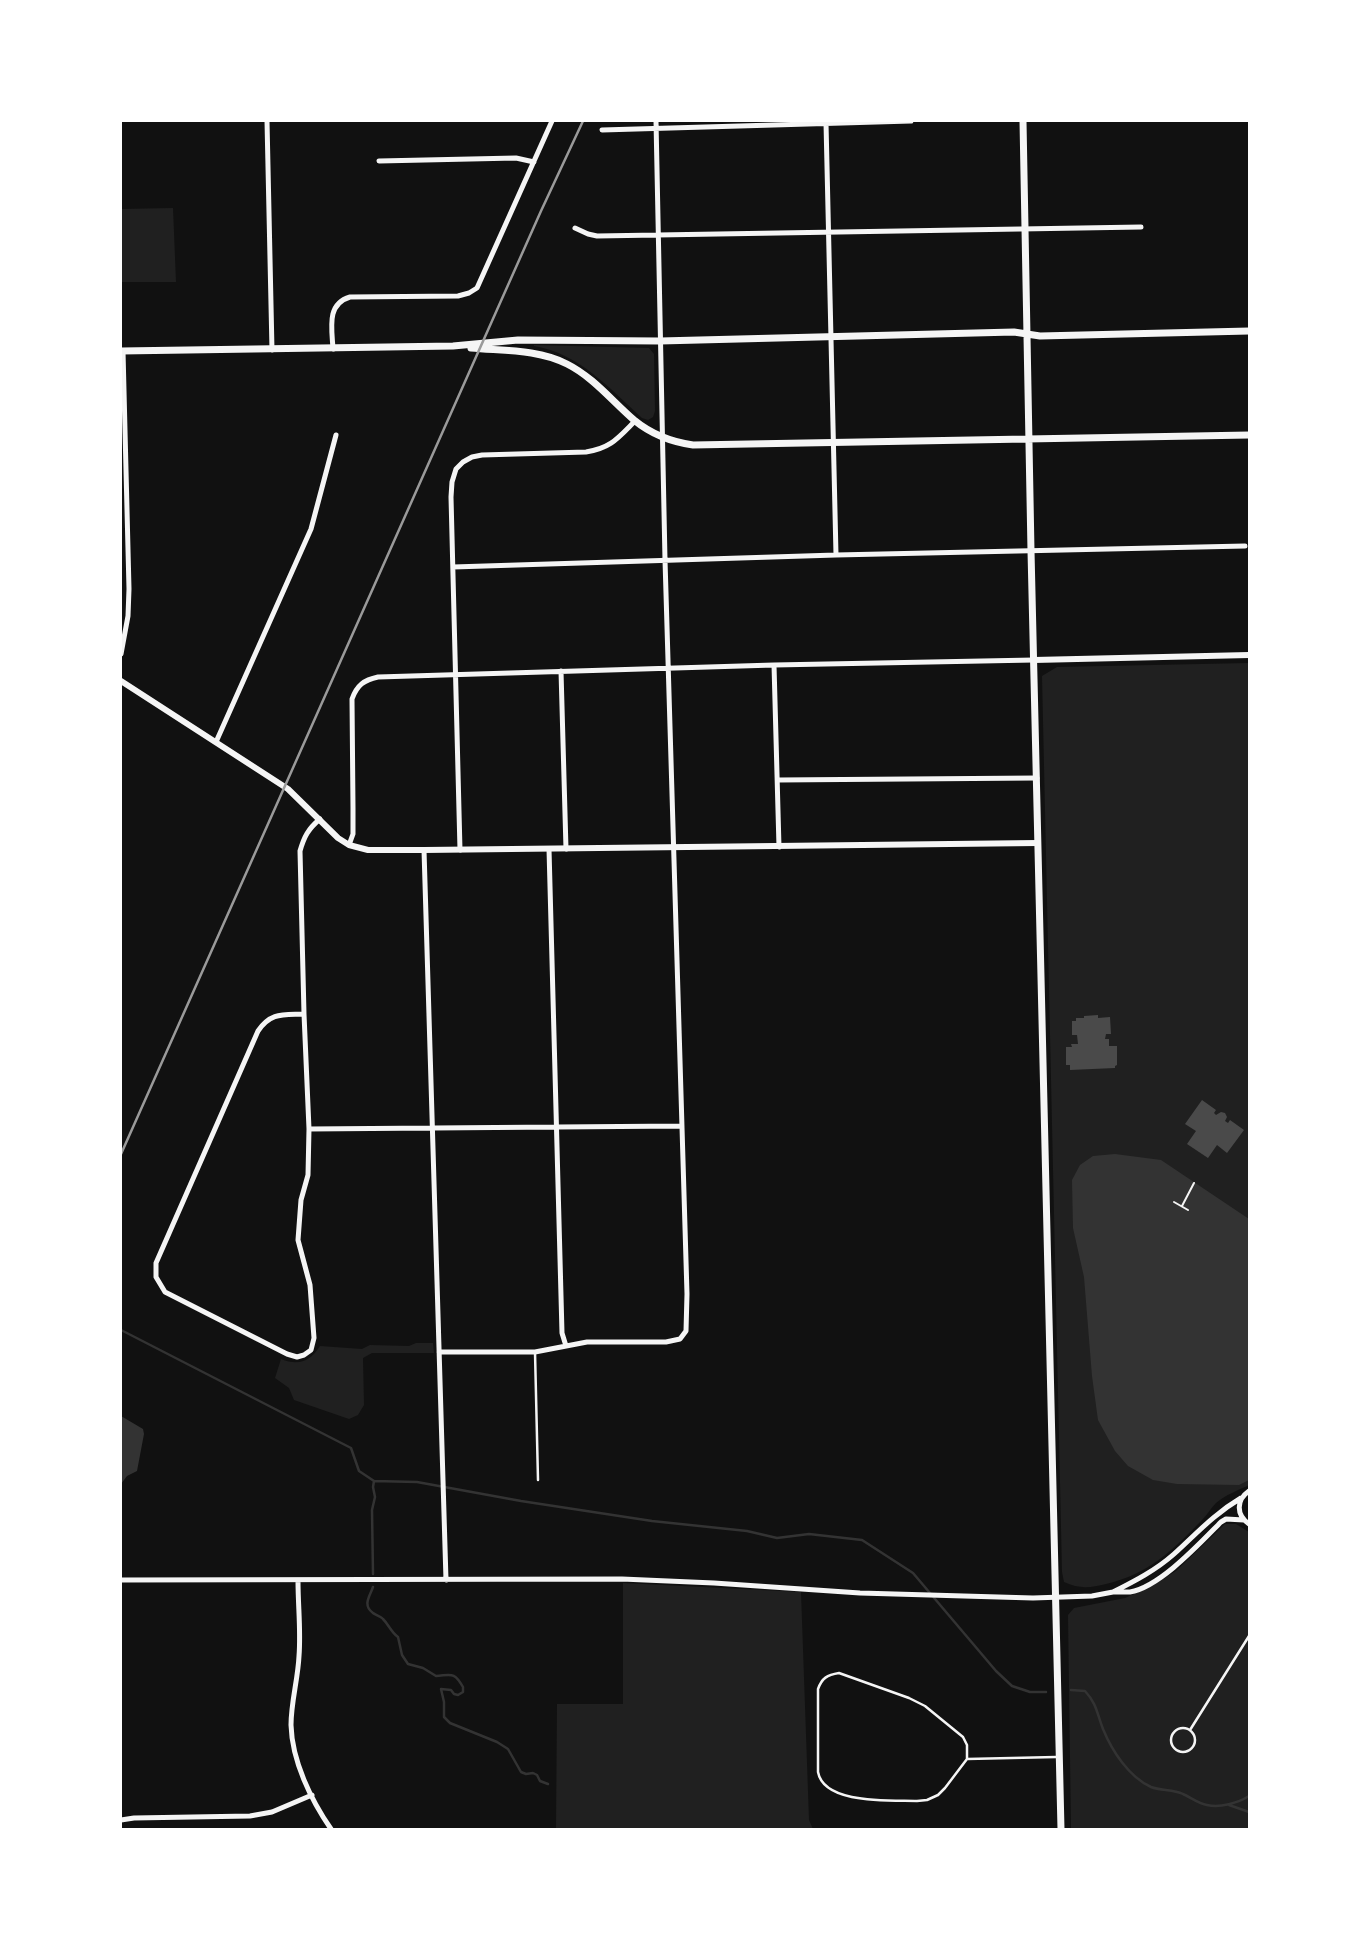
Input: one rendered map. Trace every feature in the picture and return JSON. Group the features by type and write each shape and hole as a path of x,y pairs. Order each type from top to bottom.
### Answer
{"main road":[{"path":"1023,121 1061,1829"},
{"path":"122,351 453,346 518,340 660,341 1014,332 1049,336 1249,331"},
{"path":"453,346 550,356 569,364 635,421 662,437 693,445 1249,435"}],"street":[{"path":"267,121 272,349"},
{"path":"333,349 332,314 345,299 458,296 477,288 552,121"},
{"path":"439,1352 535,1352 587,1342 666,1342 684,1336 687,1325 665,560 656,121"},
{"path":"602,130 911,121"},
{"path":"826,123 836,555"},
{"path":"379,161 516,158 534,162"},
{"path":"575,228 597,236 1141,227"},
{"path":"121,654 129,600 122,351"},
{"path":"460,850 452,482 456,470 463,462 482,455 598,450 609,446 635,421"},
{"path":"216,741 311,529 336,435"},
{"path":"453,567 836,555 1245,547"},
{"path":"121,599 129,600"},
{"path":"349,845 353,834 352,699 357,687 378,677 1249,655"},
{"path":"774,665 779,847"},
{"path":"562,671 566,849"},
{"path":"121,681 288,789 338,838 349,845 368,850 1038,843"},
{"path":"778,780 1037,778"},
{"path":"304,1014 273,1016 258,1031 156,1263 156,1278 165,1292 297,1357 311,1350 314,1338 310,1285 299,1240 301,1200 308,1175 309,1129 300,851 305,835 320,819"},
{"path":"549,849 562,1333 566,1346"},
{"path":"424,850 446,1580"},
{"path":"309,1129 682,1126"},
{"path":"1113,1592 1144,1576 1172,1556 1221,1510 1249,1491"},
{"path":"1241,1498 1239,1510 1248,1523"},
{"path":"121,1580 622,1579 939,1596 1056,1598 1132,1591 1158,1578 1179,1563 1226,1519 1248,1523"},
{"path":"298,1581 299,1654 292,1725 297,1757 312,1795 331,1829"},
{"path":"121,1820 250,1816 272,1812 312,1795"}],"lane":[{"path":"535,1352 538,1480"},
{"path":"1190,1730 1249,1636"},
{"path":"839,1673 925,1706 963,1737 967,1745 967,1759 945,1788 927,1800 859,1800 824,1786 818,1772 818,1689 821,1680 829,1674 839,1673"},
{"path":"1182,1728 1190,1730 1195,1740 1192,1747 1182,1752 1175,1749 1171,1742 1174,1731 1182,1728"},
{"path":"967,1759 1060,1757"}],"path":[{"path":"1182,1206 1194,1183"},
{"path":"1174,1202 1188,1210"}],"shaded area":[{"path":"173,208 176,282 121,282 121,209"},
{"path":"534,345 649,348 654,354 653,417 648,420 642,418 580,364"},
{"path":"1249,663 1249,1485 1216,1503 1181,1541 1148,1567 1121,1580 1080,1587 1064,1582 1062,1572 1042,676 1057,667"},
{"path":"1115,1154 1161,1160 1249,1219 1249,1480 1239,1485 1177,1484 1153,1480 1128,1466 1115,1451 1098,1420 1084,1277 1073,1228 1072,1180 1080,1165 1093,1156"},
{"path":"416,1343 433,1343 434,1353 372,1353 363,1358 364,1405 358,1415 349,1419 294,1400 289,1388 275,1378 281,1359 303,1361 312,1356 320,1346 362,1349 370,1345 409,1346"},
{"path":"121,1416 143,1429 144,1434 137,1471 127,1476 121,1484"},
{"path":"1225,1524 1236,1524 1249,1532 1249,1829 1071,1829 1068,1615 1074,1608 1125,1598 1152,1586 1176,1571"},
{"path":"623,1583 801,1592 809,1820 813,1829 556,1829 557,1704 623,1704"}],"building":[{"path":"1098,1015 1098,1018 1110,1017 1111,1034 1106,1034 1105,1039 1109,1039 1109,1046 1117,1046 1117,1065 1115,1068 1070,1070 1070,1065 1066,1065 1066,1047 1078,1044 1077,1035 1072,1035 1072,1021 1084,1016"},
{"path":"1202,1100 1216,1110 1216,1115 1225,1113 1225,1121 1228,1123 1230,1120 1244,1130 1227,1153 1217,1145 1208,1158 1187,1144 1196,1131 1185,1124"}],"waterway":[{"path":"121,1330 351,1448 359,1471 374,1481 417,1482 521,1501 652,1521 747,1531 777,1538 809,1534 862,1540 913,1573 996,1671 1012,1686 1030,1692 1046,1692"},
{"path":"373,1574 374,1481"},
{"path":"373,1587 368,1607 382,1618 398,1637 402,1655 408,1664 423,1668 436,1676 454,1676 463,1687 463,1692 458,1695 451,1690 441,1689 444,1717 450,1723 508,1749 521,1772 533,1773 540,1781 548,1784"},
{"path":"1071,1690 1085,1691 1089,1696 1116,1754 1143,1783 1179,1792 1212,1806 1229,1804 1249,1796"},
{"path":"1229,1805 1249,1812"}],"railway":[{"path":"121,1154 583,121"}]}
